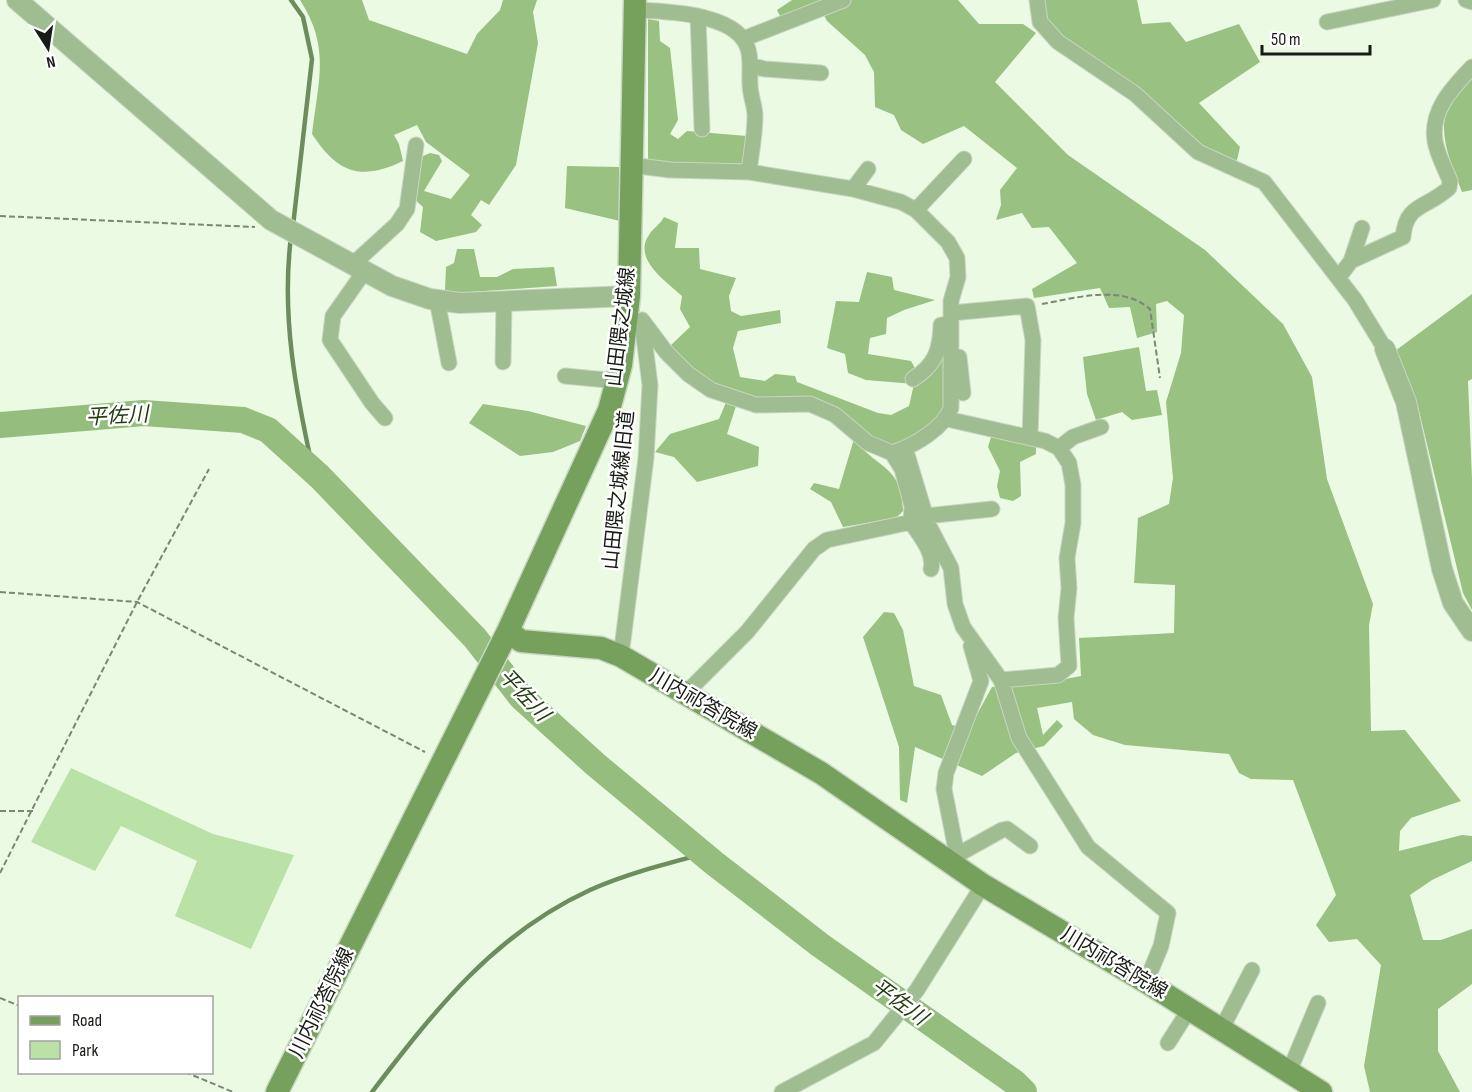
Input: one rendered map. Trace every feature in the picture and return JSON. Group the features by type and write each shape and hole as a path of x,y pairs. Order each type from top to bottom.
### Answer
{"main road":[{"name":"山田隈之城線","path":"504,638 609,410 617,381 629,296 634,5"},
{"name":"川内祁答院線","path":"277,1092 504,638 601,648 621,656 821,773 955,860 982,885 1146,982 1321,1092"}],"street":[{"path":"17,0 285,228 392,286 437,300 504,302 629,296"},
{"path":"743,39 843,0"},
{"path":"1037,0 1041,22 1058,42 1135,94 1198,152 1264,182 1339,277 1385,349 1406,402 1442,569 1453,603 1472,631"},
{"path":"1327,22 1433,0"},
{"path":"1466,0 1472,2"},
{"path":"634,5 698,16 720,23 743,39 750,55 750,87 755,116 749,172"},
{"path":"698,16 702,129"},
{"path":"750,65 765,69 821,73"},
{"path":"1351,261 1402,237 1404,221 1408,214 1438,198 1449,188 1450,181 1435,140 1436,117 1448,92 1472,67"},
{"path":"385,418 330,340 333,316 357,269 397,224 407,209 417,145"},
{"path":"916,210 964,159"},
{"path":"631,165 670,171 749,172 853,189 901,202 916,210 948,242 957,258 958,277 951,301 951,408 947,419 898,451 868,443 835,415 810,404 756,405 711,390 688,374 666,352 642,320"},
{"path":"853,189 867,169"},
{"path":"1339,277 1351,261 1362,228"},
{"name":"山田隈之城線旧道","path":"621,656 646,458 650,385 642,320 629,296"},
{"path":"437,300 449,363"},
{"path":"503,362 504,302"},
{"path":"913,379 926,371 935,360 940,346 941,325 951,318 1028,306 1033,340 1029,438"},
{"path":"951,352 961,358 963,393"},
{"path":"565,376 617,381"},
{"path":"947,419 1029,438 1059,448 1069,463 1073,485 1073,523 1067,558 1069,588 1066,618 1069,666 1058,675 1000,681"},
{"path":"1059,448 1073,436 1101,426"},
{"path":"898,451 912,506 951,568 955,604 981,681 946,773 944,789 955,860 1008,829 1030,846"},
{"path":"686,694 747,632 814,549 827,540 919,519 992,509"},
{"path":"919,519 933,562 931,569"},
{"path":"963,627 1000,681 1019,738 1088,847 1168,912 1161,945 1146,982"},
{"path":"782,1092 874,1043 916,990 982,885"},
{"path":"1221,1030 1252,970"},
{"path":"1289,1072 1318,1003"},
{"path":"1168,1043 1189,1010"}],"path":[{"path":"0,216 285,228"},
{"path":"1028,306 1109,293 1143,303 1150,309 1160,378"},
{"path":"0,873 137,602 209,469"},
{"path":"0,592 137,602 442,761"},
{"path":"0,811 33,811"},
{"path":"0,998 18,1005"},
{"path":"189,1074 233,1092"}],"green space":[{"path":"300,0 362,0 369,20 467,54 477,34 500,10 503,0 537,0 533,12 538,43 516,165 489,205 481,200 471,215 482,225 476,232 436,241 420,232 423,207 413,198 423,156 430,153 439,155 442,161 424,191 451,199 470,175 426,142 417,125 394,135 403,161 374,171 351,170 340,165 321,147 312,134 319,81 319,50 310,17"},
{"path":"792,0 958,0 979,24 1023,24 1036,33 995,82 1068,155 1205,250 1283,324 1312,377 1327,479 1373,604 1369,625 1371,731 1405,730 1461,801 1411,818 1400,831 1399,851 1462,835 1472,836 1472,861 1432,880 1410,895 1423,940 1441,940 1472,929 1472,984 1438,1009 1438,1051 1460,1092 1370,1092 1364,1066 1381,965 1357,939 1329,942 1316,925 1336,895 1293,780 1251,779 1239,773 1229,754 1125,745 1093,735 1074,719 1072,702 1037,708 1043,735 1057,720 1063,726 1044,746 1016,753 982,776 915,747 907,803 900,800 899,747 863,637 884,612 894,613 903,630 914,686 941,695 952,725 969,729 992,687 1034,685 1081,676 1079,638 1174,633 1175,585 1134,583 1138,518 1169,504 1173,478 1166,402 1181,353 1184,315 1167,301 1156,304 1157,332 1137,338 1130,307 1109,308 1100,288 1034,298 1032,289 1077,263 1049,227 1032,228 1022,213 996,220 1001,205 1000,190 1017,168 964,126 923,144 901,130 894,115 875,107 874,72 865,55 827,21 817,2 781,18 777,10"},
{"path":"1042,0 1137,0 1142,24 1170,22 1186,42 1239,24 1260,62 1199,103 1240,147 1236,164 1200,147 1063,39 1045,19"},
{"path":"648,19 659,21 660,41 670,48 678,120 670,134 678,139 687,131 747,136 746,168 648,164"},
{"path":"1472,76 1472,190 1462,192 1446,147 1444,124 1451,102"},
{"path":"567,166 619,167 620,221 565,208"},
{"path":"664,217 678,223 675,248 699,248 700,269 736,278 729,296 731,311 741,316 780,310 781,323 738,331 733,348 740,377 765,381 775,374 795,376 797,382 878,413 891,415 909,406 914,384 866,380 848,373 845,354 827,348 836,301 859,302 867,272 892,277 894,290 935,300 887,318 886,334 870,338 868,354 911,361 917,372 947,349 945,416 892,449 868,440 836,412 718,390 684,365 670,346 690,327 680,309 682,296 660,277 645,253 645,244 649,235"},
{"path":"457,249 474,249 480,277 497,277 513,269 554,267 557,286 456,293 445,290 446,267 454,263"},
{"path":"1472,294 1472,379 1468,381 1472,479 1472,610 1463,593 1418,407 1395,351"},
{"path":"1139,347 1146,391 1157,390 1162,415 1132,420 1122,412 1096,420 1087,394 1083,357"},
{"path":"727,400 737,403 727,434 759,447 758,466 697,482 674,457 655,452 670,434 719,419"},
{"path":"483,404 528,411 586,426 580,441 553,452 520,456 469,423"},
{"path":"991,437 1036,447 1036,454 1020,462 1021,496 1013,501 1000,498 997,486 1000,471 988,447"},
{"path":"854,439 894,476 899,485 903,511 896,518 843,527 831,502 810,489 814,483 839,489"},
{"path":"71,768 213,834 294,855 251,949 175,916 197,861 121,826 95,871 31,842"}],"waterway":[{"path":"291,0 303,17 312,59 293,226"},
{"path":"291,237 288,267 289,325 296,383 313,470"},
{"name":"平佐川","path":"0,425 144,413 243,420 268,430 320,477 475,638 521,697 595,764 714,863 820,945 1014,1082 1024,1092"},
{"path":"372,1092 443,1004 495,952 524,929 556,908 604,884 703,854"}]}
